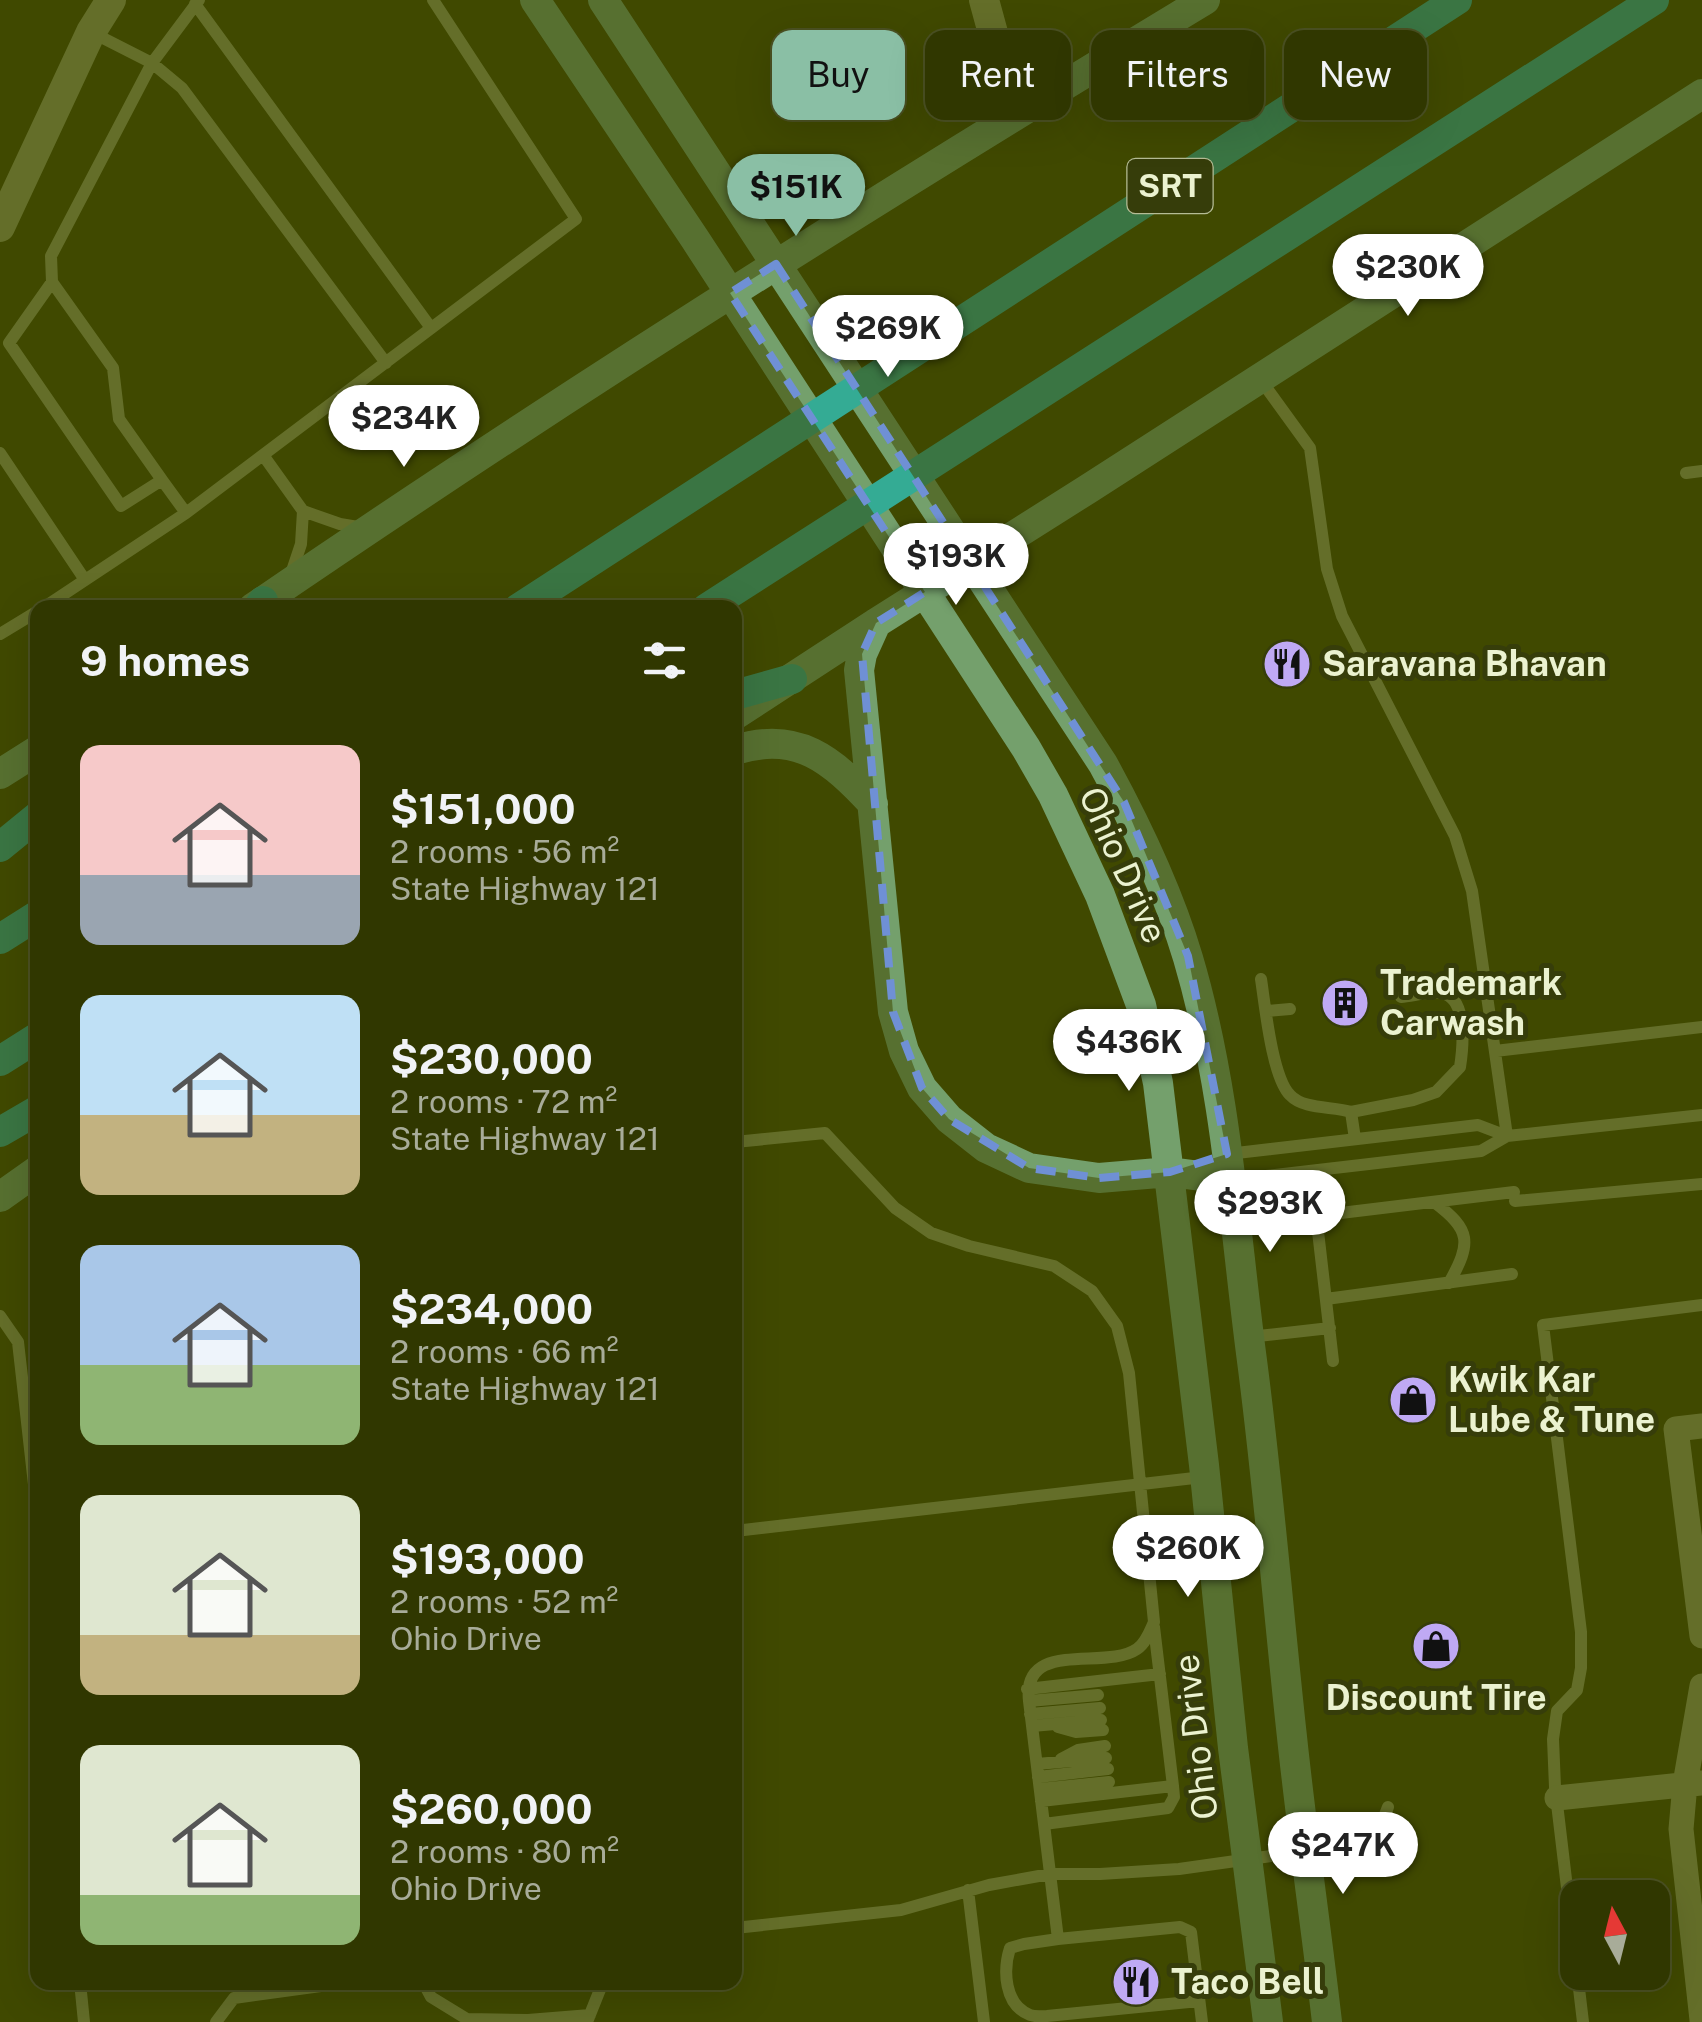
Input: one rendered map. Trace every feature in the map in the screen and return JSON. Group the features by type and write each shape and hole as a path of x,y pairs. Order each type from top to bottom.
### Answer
{"highway":[{"name":"SRT","path":"531,600 1457,0"},
{"path":"720,600 1654,0"},
{"path":"742,693 792,679"},
{"path":"0,847 30,823"},
{"path":"0,939 30,920"},
{"path":"0,1061 30,1042"},
{"path":"0,1132 30,1115"}],"main road":[{"name":"Ohio Drive","path":"535,0 695,239 1035,764 1100,895 1141,1006 1158,1083 1170,1172 1233,1748 1268,2022"},
{"name":"Ohio Drive","path":"604,0 1104,764 1155,868 1188,956 1212,1057 1229,1167 1264,1456 1292,1740 1328,2022"},
{"path":"1071,81 1205,0"},
{"path":"742,711 1702,94"},
{"path":"265,600 572,393 1006,120"},
{"path":"876,622 859,670 893,1012 904,1051 922,1088 948,1119 986,1148 1029,1168 1099,1178 1229,1167"},
{"path":"742,748 753,744 790,745 816,752 844,772 873,804"},
{"path":"0,774 30,755"},
{"path":"0,1197 30,1176"}],"street":[{"path":"0,228 8,193 111,0"},
{"path":"984,0 992,30"},
{"path":"1702,1426 1676,1429 1696,1545 1702,1636"},
{"path":"1702,1686 1693,1783 1681,1829 1702,2020"},
{"path":"1557,1798 1693,1783"}],"lane":[{"path":"54,600 186,513 576,219 434,0"},
{"path":"186,513 120,419 113,368 52,282 51,256 152,64 197,2 431,328"},
{"path":"91,32 152,64 182,88 386,363"},
{"path":"52,282 9,342 121,506 162,480"},
{"path":"1260,379 1310,448 1327,569 1342,616 1454,836 1472,891 1507,1136"},
{"path":"0,452 85,580"},
{"path":"263,456 302,511 370,529"},
{"path":"1686,473 1702,471"},
{"path":"265,600 301,544 302,511"},
{"path":"0,634 30,615"},
{"path":"1261,979 1278,1074 1290,1096 1308,1105 1351,1112 1436,1092 1460,1067 1462,1022 1454,1000 1444,993 1400,997"},
{"path":"1266,1011 1290,1008"},
{"path":"1495,1052 1702,1027"},
{"path":"1351,1112 1356,1139"},
{"path":"1229,1167 1311,1171 1481,1151 1507,1136 1702,1114"},
{"path":"1229,1167 1356,1139 1478,1125 1507,1136"},
{"path":"742,1141 825,1133 895,1208 931,1233 1054,1266 1092,1291 1118,1326 1129,1374 1160,1674 1158,1707 1164,1761 1174,1797 1168,1808 1044,1824"},
{"path":"1311,1171 1334,1361"},
{"path":"1316,1216 1434,1202 1702,1184"},
{"path":"1434,1202 1452,1215 1463,1232 1463,1252 1448,1282"},
{"path":"1326,1299 1512,1274"},
{"path":"1583,2022 1553,1739 1557,1711 1576,1690 1581,1668 1581,1632 1543,1325 1702,1305"},
{"path":"0,1316 18,1342 30,1449"},
{"path":"1249,1337 1330,1328"},
{"path":"742,1529 1206,1476"},
{"path":"1058,1939 1030,1707 1031,1674 1044,1664 1136,1650 1148,1638 1154,1622"},
{"path":"1030,1707 1160,1674"},
{"path":"1030,1707 1101,1713 1051,1724 1030,1707"},
{"path":"1039,1783 1164,1761"},
{"path":"1055,1762 1107,1764 1039,1783 1055,1762"},
{"path":"1374,1843 1388,1807"},
{"path":"742,1927 900,1910 968,1890 1050,1874 1179,1869 1307,1851"},
{"path":"968,1890 984,2022"},
{"path":"1199,2001 1028,2015 1012,2000 1006,1982 1006,1962 1010,1948 1024,1944 1180,1927 1191,1932 1202,2022"},
{"path":"81,1990 84,2022"},
{"path":"216,2022 234,1998 292,1990"},
{"path":"427,1990 431,1997 467,2019 528,2020 588,2018 600,1990"}],"highlighted area":[{"path":"776,264 1124,802 1188,956 1227,1154 1170,1172 1099,1178 1029,1168 949,1119 922,1088 893,1012 862,654 876,623 925,592 730,293"}],"place":[{"name":"Saravana Bhavan","path":"1287,664"},
{"name":"Trademark Carwash","path":"1345,1003"},
{"name":"Kwik Kar Lube & Tune","path":"1413,1400"},
{"name":"Discount Tire","path":"1436,1646"},
{"name":"Taco Bell","path":"1136,1982"}]}
